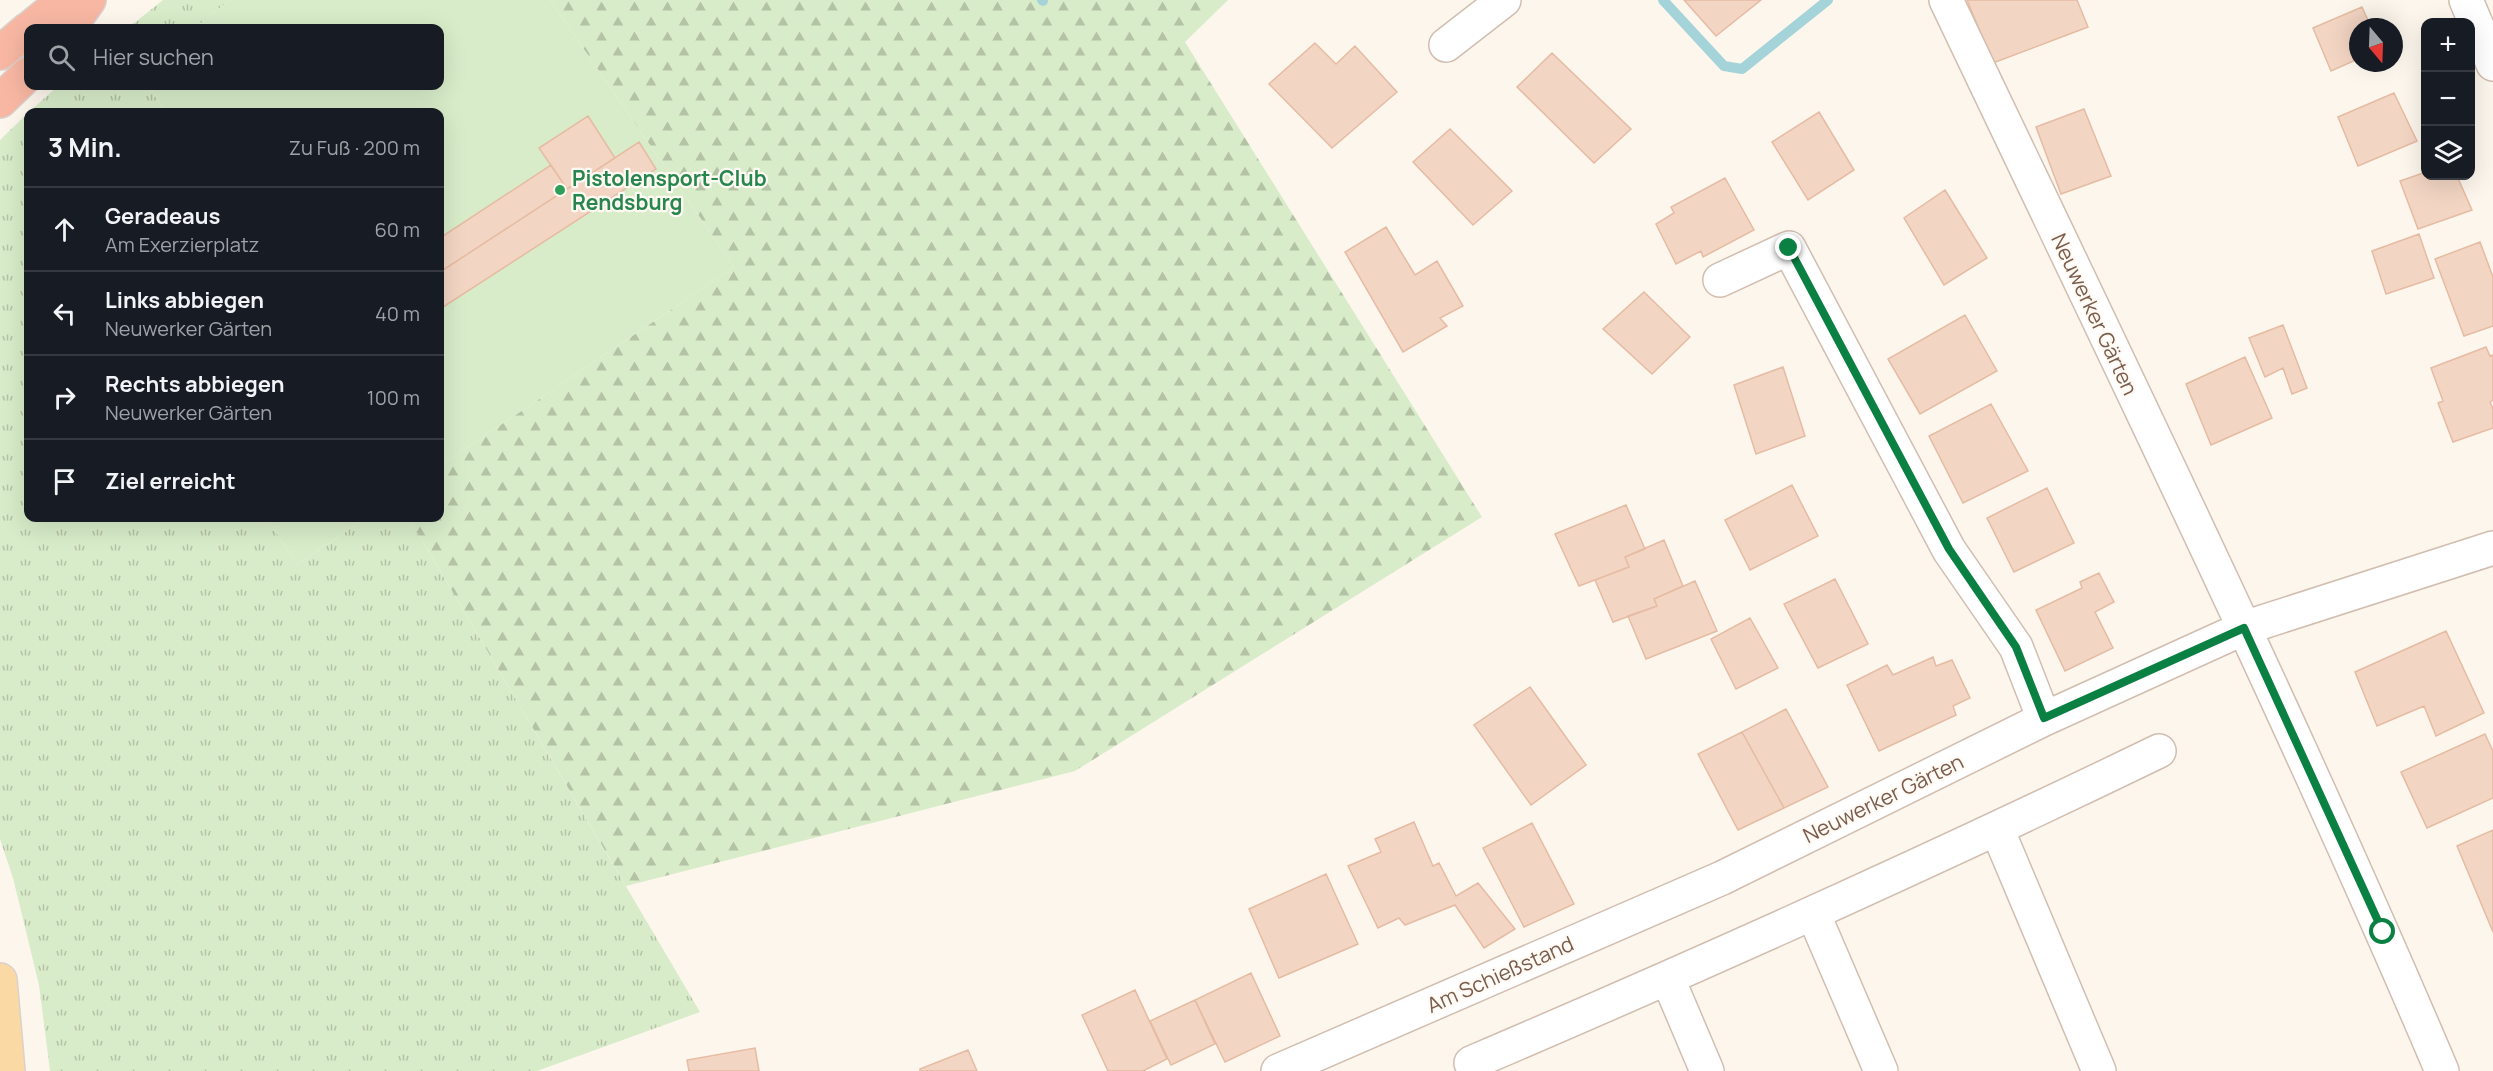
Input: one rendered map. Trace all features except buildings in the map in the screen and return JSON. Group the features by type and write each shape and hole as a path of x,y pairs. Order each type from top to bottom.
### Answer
{"highway":[{"path":"35,24 64,0"},
{"path":"72,24 89,0"},
{"path":"0,53 24,33"},
{"path":"0,101 24,78"}],"main road":[{"path":"0,980 8,1071"}],"street":[{"path":"1446,45 1504,0"},
{"name":"Neuwerker Gärten","path":"1946,0 2244,628"},
{"path":"2473,3 2493,64"},
{"path":"1720,280 1789,248 1949,549 2016,647 2044,718"},
{"name":"Neuwerker Gärten","path":"1722,878 2044,718 2244,628 2493,548"},
{"path":"2244,628 2383,932 2442,1071"},
{"path":"1475,1071 1471,1063 1668,979 1997,829 2159,751"},
{"path":"1997,829 2098,1071"},
{"name":"Am Schießstand","path":"1278,1071 1722,878"},
{"path":"1813,913 1881,1071"},
{"path":"1668,979 1707,1071"}],"green space":[{"path":"163,0 230,0 200,24 133,24"},
{"name":"Pistolensport-Club Rendsburg","path":"230,0 550,0 734,267 444,463 444,108 163,108 151,90 444,90 444,24 200,24"},
{"path":"550,0 1228,0 1185,42 1482,517 1075,771 626,886 411,522 444,522 444,463 734,267"},
{"path":"54,90 151,90 163,108 33,108"},
{"path":"24,117 24,522 270,522 297,565 359,522 411,522 700,1012 537,1071 50,1071 39,985 13,878 0,839 0,140"},
{"path":"270,522 359,522 297,565"}],"waterway":[{"path":"1663,0 1724,66 1742,69 1828,0"}],"place":[{"name":"Pistolensport-Club Rendsburg","path":"560,190"}],"route":[{"path":"1789,248 1949,549 2016,647 2044,718 2244,628 2383,932"}]}
